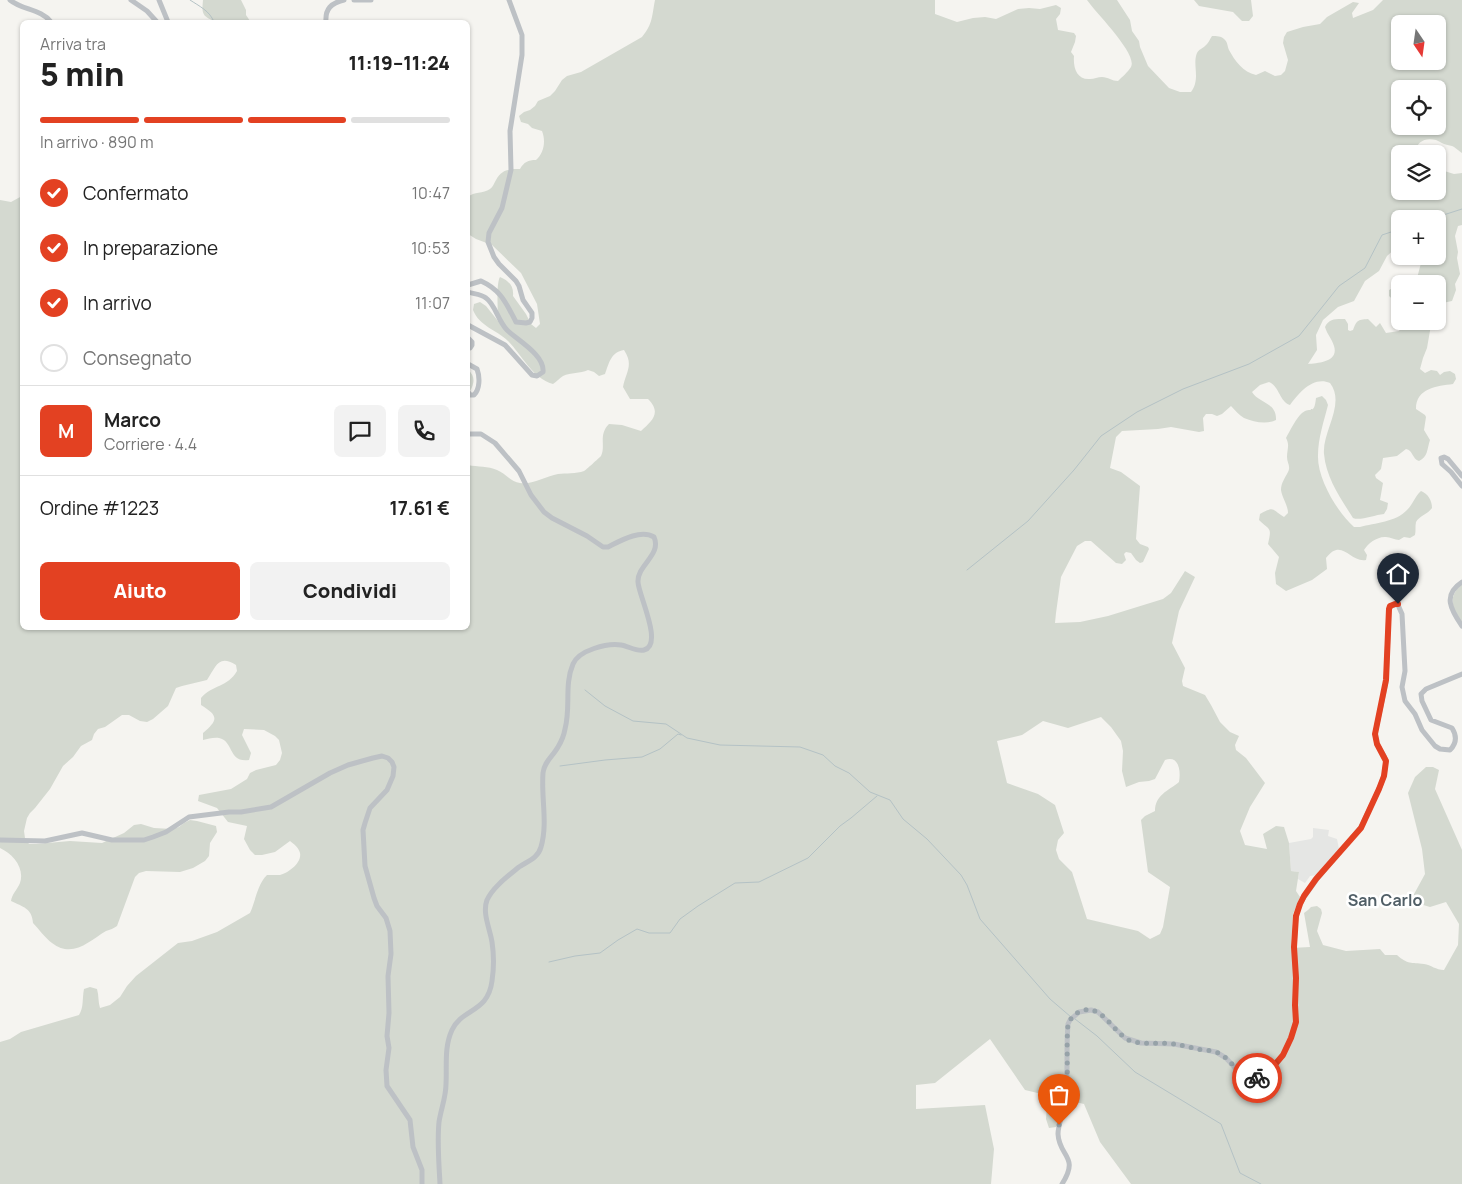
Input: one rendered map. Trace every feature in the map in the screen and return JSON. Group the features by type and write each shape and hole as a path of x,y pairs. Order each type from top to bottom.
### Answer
{"street":[{"path":"10,0 16,5 42,14 49,20"},
{"path":"131,0 147,11 155,20"},
{"path":"159,0 167,20"},
{"path":"326,20 327,11 331,4 344,0"},
{"path":"354,0 371,0"},
{"path":"470,284 481,281 490,285 500,293 516,322 530,322 532,314 523,300 519,286 494,257 488,242 489,233 502,208 512,170 510,131 522,55 522,35 509,0"},
{"path":"470,293 488,299 502,324 537,356 542,364 543,372 537,376 532,375 505,345 470,326"},
{"path":"470,365 477,369 479,378 477,392 474,395 470,395"},
{"path":"440,1184 439,1122 446,1085 446,1060 449,1040 455,1026 461,1019 483,1003 488,996 492,982 494,960 485,911 487,899 496,887 520,867 536,857 541,848 545,830 543,772 546,763 558,747 565,729 568,680 577,657 586,651 613,645 622,645 642,651 650,646 649,618 637,581 640,570 656,546 654,537 645,534 608,547 602,547 578,530 552,518 538,506 519,471 495,442 481,434 470,434"},
{"path":"1462,476 1448,459 1441,458 1442,464 1462,486"},
{"path":"1462,582 1454,590 1450,598 1453,612 1462,626"},
{"path":"1062,1184 1070,1170 1070,1164 1059,1141 1058,1133 1066,1098 1068,1024 1079,1012 1090,1010 1098,1012 1125,1038 1133,1041 1174,1044 1216,1052 1226,1058 1240,1073 1250,1077 1258,1078 1267,1074 1283,1055 1296,1022 1294,947 1296,916 1300,904 1316,879 1365,821 1379,789 1385,768 1384,756 1377,744 1375,734 1386,682 1390,606 1398,604 1402,614 1405,671 1402,687 1405,702 1415,714 1426,736 1440,749 1450,750 1454,746 1455,734 1452,728 1431,720 1422,701 1421,694 1426,689 1462,674"},
{"path":"0,840 46,842 82,833 112,840 144,840 166,832 189,817 271,807 348,765 382,756 388,758 392,762 394,776 387,790 370,808 365,823 363,837 365,866 377,906 386,918 390,931 387,1086 410,1120 413,1147 422,1170 422,1184"}],"shaded area":[{"path":"203,0 241,0 249,20 212,20 203,13"},
{"path":"655,0 935,0 935,14 957,22 985,17 996,19 1018,9 1040,9 1056,5 1061,8 1060,14 1056,19 1058,30 1074,33 1076,36 1071,52 1074,56 1075,69 1079,75 1086,79 1102,77 1118,81 1131,67 1128,53 1115,33 1087,0 1117,0 1130,20 1132,31 1139,41 1148,66 1169,88 1180,92 1191,92 1196,77 1195,62 1197,53 1207,44 1212,36 1223,38 1240,66 1251,74 1256,75 1265,71 1275,76 1281,75 1285,71 1288,60 1283,43 1287,32 1320,24 1327,17 1353,2 1359,3 1352,13 1353,18 1373,10 1383,0 1462,0 1462,153 1452,146 1428,139 1418,145 1391,145 1391,200 1446,200 1446,172 1454,174 1462,173 1462,225 1458,226 1455,236 1460,274 1455,284 1456,290 1452,301 1446,302 1446,275 1418,275 1420,265 1446,265 1446,210 1391,210 1391,252 1379,271 1365,281 1354,301 1338,307 1323,320 1316,335 1317,350 1308,364 1327,361 1333,355 1335,351 1334,346 1325,327 1336,319 1345,319 1350,331 1353,330 1358,321 1368,319 1376,327 1380,323 1386,333 1400,330 1430,330 1420,369 1425,373 1431,370 1437,371 1440,375 1450,371 1455,374 1456,379 1453,384 1428,389 1423,392 1417,402 1416,409 1426,417 1424,430 1430,440 1426,455 1419,461 1406,449 1397,456 1383,458 1381,469 1375,475 1383,483 1380,500 1388,503 1387,509 1384,514 1356,519 1353,518 1335,488 1325,463 1324,445 1336,400 1330,383 1324,381 1312,384 1302,391 1290,405 1286,403 1273,384 1269,382 1260,385 1252,392 1274,410 1276,420 1272,422 1252,421 1244,418 1231,406 1217,416 1206,414 1203,418 1204,431 1199,432 1171,427 1122,431 1116,437 1110,468 1121,472 1140,486 1136,539 1140,544 1149,549 1143,562 1140,563 1131,553 1126,552 1124,554 1126,560 1122,564 1116,563 1091,541 1085,541 1077,546 1061,577 1055,623 1080,622 1108,616 1163,599 1171,593 1185,571 1195,577 1179,611 1172,643 1185,668 1182,681 1183,686 1205,695 1220,722 1230,732 1239,736 1235,745 1236,750 1246,758 1265,783 1250,807 1240,831 1245,845 1267,849 1263,834 1276,826 1284,827 1289,843 1291,871 1299,872 1296,891 1300,897 1293,914 1291,948 1310,947 1304,913 1311,907 1317,906 1321,909 1322,913 1317,931 1323,945 1346,951 1380,949 1385,955 1397,955 1407,962 1444,970 1458,945 1459,924 1446,902 1430,907 1413,902 1413,896 1425,874 1422,849 1408,793 1415,777 1426,767 1433,767 1439,770 1435,789 1462,850 1462,1184 1131,1184 1100,1142 1084,1104 1025,1090 990,1039 935,1083 916,1085 916,1109 985,1105 994,1149 991,1184 0,1184 0,1042 10,1039 21,1032 79,1015 84,989 90,987 97,989 100,1008 110,1005 120,997 136,976 178,943 192,941 217,932 250,913 259,888 267,875 280,875 287,872 297,864 300,853 299,849 290,841 275,852 255,855 244,839 247,826 228,822 217,808 198,801 199,795 231,789 247,779 250,773 276,765 282,753 279,740 264,730 244,729 242,735 251,753 249,760 242,760 234,755 224,740 215,738 203,740 203,733 212,725 214,718 211,712 201,705 201,698 229,680 237,671 236,665 221,661 207,680 176,688 168,706 153,719 147,722 140,721 129,715 122,715 105,727 98,729 92,740 81,746 63,766 50,789 27,818 24,831 25,838 29,844 70,841 102,843 124,833 134,825 141,824 154,828 172,829 190,820 197,821 216,826 217,832 210,843 209,856 205,861 193,868 180,872 146,871 139,873 135,877 117,926 74,949 67,949 52,943 33,923 29,911 11,901 20,883 21,872 17,862 0,848 0,200 11,202 20,197 20,630 470,630 470,465 500,471 520,483 530,483 558,474 581,472 601,456 604,432 609,424 622,425 641,431 652,420 655,413 648,399 630,399 623,387 629,364 624,350 613,356 605,374 599,376 588,370 563,376 553,384 539,377 508,341 476,316 473,310 474,304 480,302 486,306 498,321 500,277 510,284 513,289 513,296 531,324 536,328 540,324 537,304 521,273 492,245 470,235 470,196 490,189 498,176 510,170 520,169 526,162 536,160 541,154 544,147 542,131 521,122 519,116 530,110 538,101 550,96 567,76 581,72 642,37 650,24","holes":["1101,717 1121,741 1123,751 1122,771 1126,787 1155,779 1165,760 1170,759 1176,762 1180,773 1179,782 1160,797 1155,811 1141,820 1148,872 1170,887 1163,927 1160,934 1150,939 1138,931 1087,919 1072,872 1059,859 1056,850 1058,840 1064,833 1055,805 1038,794 1007,783 997,741 1022,735 1043,721 1068,728"]},
{"path":"1194,0 1251,0 1253,16 1249,21 1242,21 1233,12 1199,6"},
{"path":"470,372 474,379 470,391"},
{"path":"1322,396 1328,405 1319,442 1318,455 1321,474 1329,494 1348,521 1354,527 1360,527 1391,520 1407,510 1421,491 1429,498 1432,508 1417,520 1415,535 1410,538 1404,537 1399,540 1383,537 1377,539 1364,550 1367,555 1366,560 1355,558 1341,550 1332,552 1326,558 1327,569 1312,580 1286,591 1276,584 1275,573 1279,557 1268,544 1270,531 1259,520 1260,514 1271,509 1284,517 1288,513 1281,490 1289,468 1286,438 1300,415 1305,411 1312,410 1316,398"},
{"path":"1462,584 1462,623 1453,608 1453,598"},
{"path":"1313,828 1329,830 1328,836 1337,839 1339,849 1318,875 1310,876 1305,883 1298,879 1299,872 1291,871 1289,843 1311,839 1313,837"},
{"path":"1047,1106 1061,1108 1056,1127 1049,1128 1046,1119"}],"waterway":[{"path":"190,0 207,12 213,20"},
{"path":"1446,214 1462,209"},
{"path":"967,570 1028,521 1074,470 1101,436 1137,412 1183,389 1249,364 1299,336 1339,286 1365,268 1382,235 1391,232"},
{"path":"585,690 605,706 633,721 666,724 687,738 720,745 800,747 823,755 835,766 849,773 870,792 890,800 903,819 927,839 961,875 967,885 980,919 1050,999 1071,1017"},
{"path":"560,766 642,757 660,749 678,734 681,735"},
{"path":"549,962 600,953 637,929 649,933 670,933 680,919 735,883 759,882 808,858 840,826 877,796"},
{"path":"1075,1019 1097,1036 1135,1072 1221,1124 1240,1173 1261,1184"}],"way so far":[{"path":"1059,1125 1066,1098 1068,1024 1079,1012 1084,1010 1098,1012 1125,1038 1141,1043 1174,1044 1216,1052 1226,1058 1240,1073 1257,1078"}],"district":[{"name":"San Carlo","path":"1385,900"}],"route":[{"path":"1257,1078 1267,1074 1283,1055 1296,1022 1294,947 1296,916 1300,904 1316,879 1361,828 1384,776 1386,761 1377,744 1375,734 1386,680 1389,609 1390,606 1398,604"}]}
